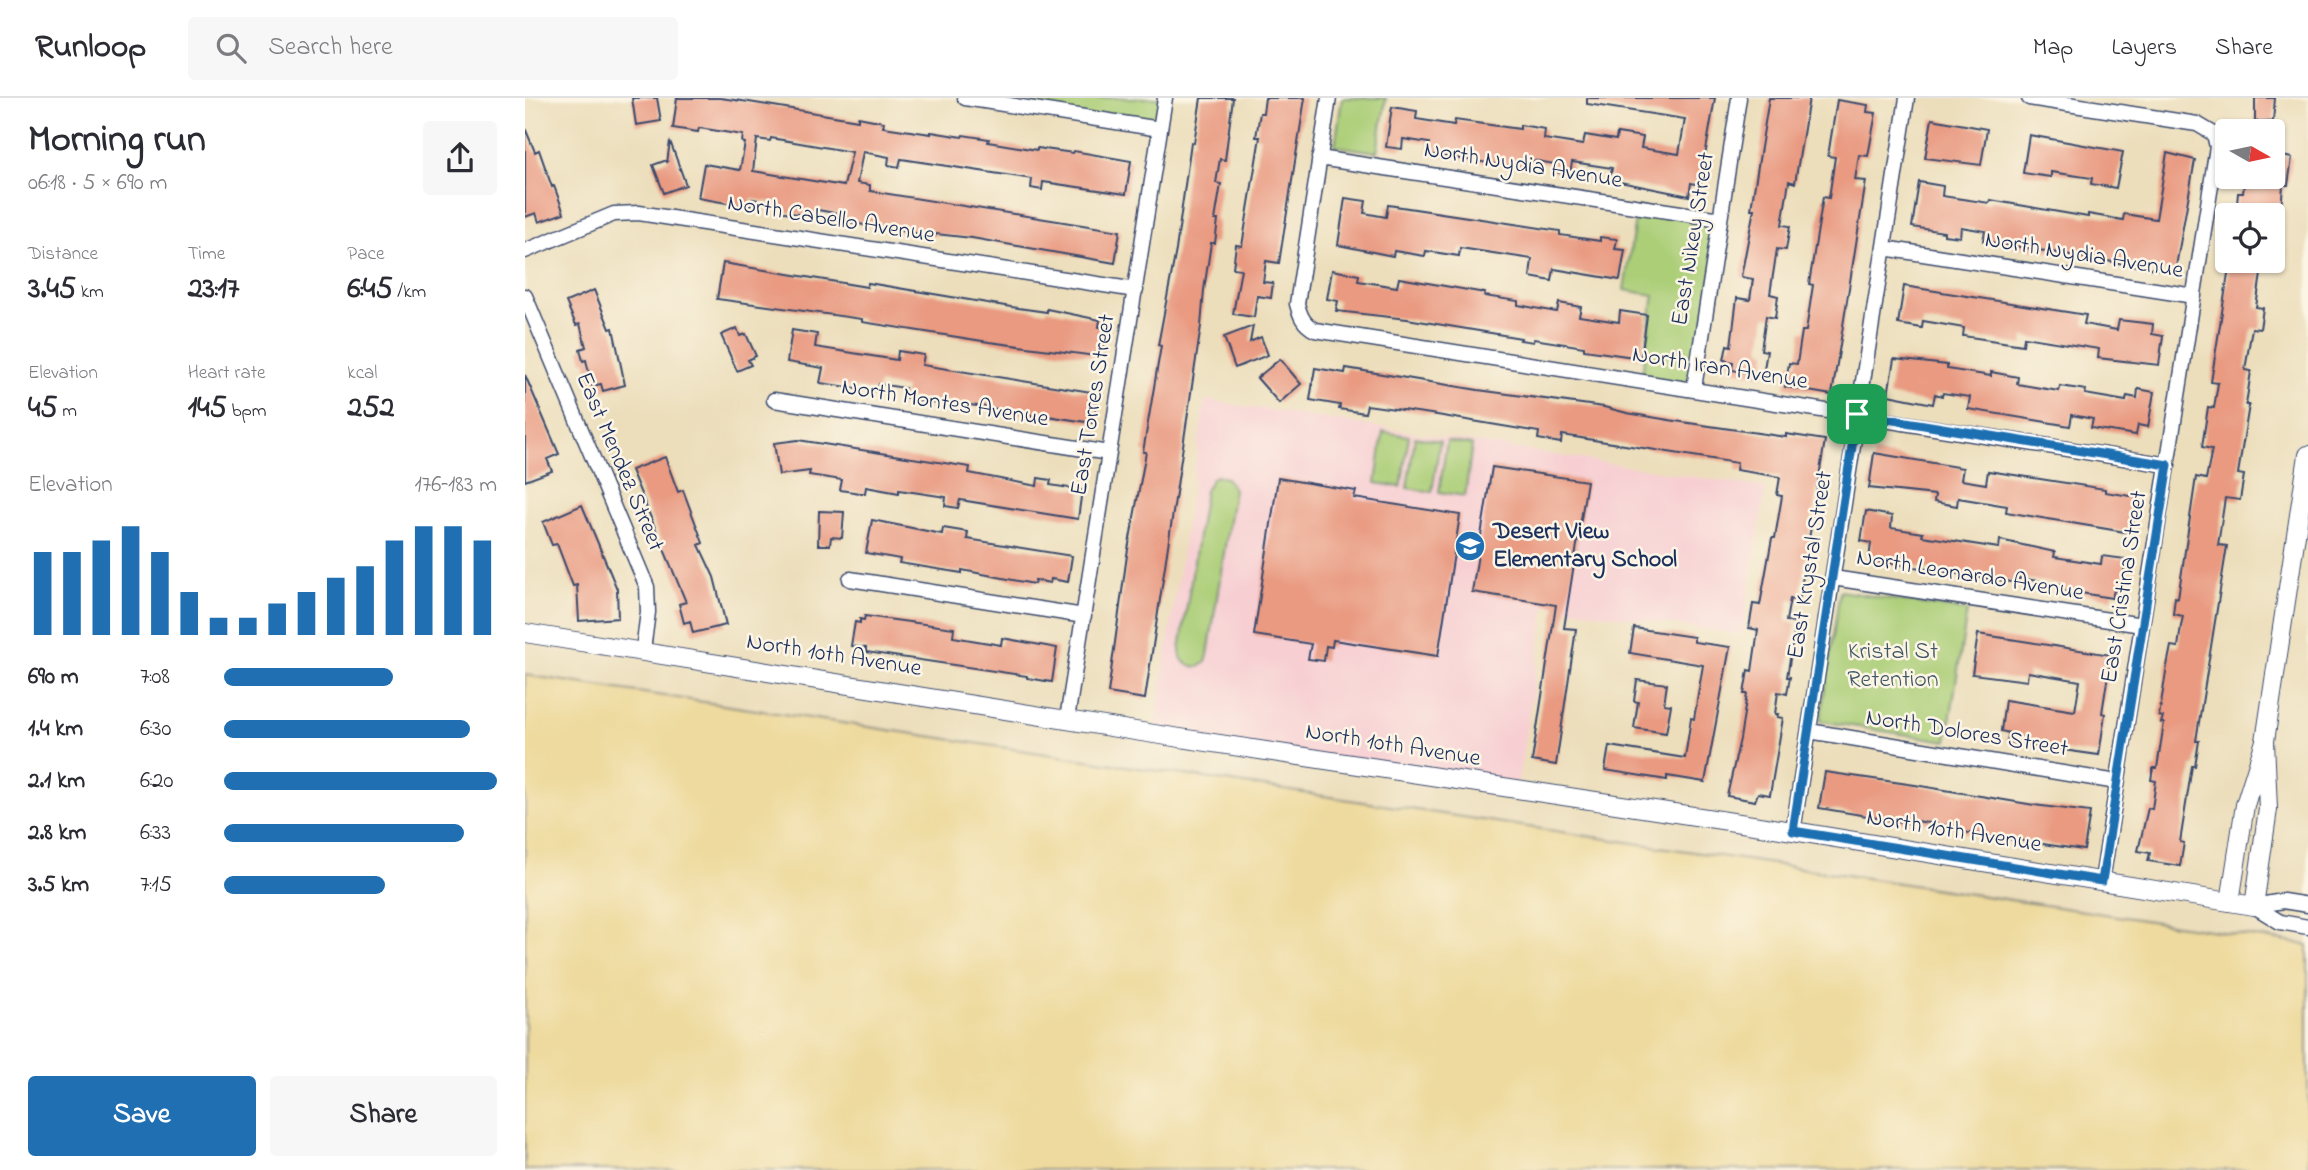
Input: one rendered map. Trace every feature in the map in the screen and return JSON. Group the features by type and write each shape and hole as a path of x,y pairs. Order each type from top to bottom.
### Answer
{"main road":[{"path":"2230,902 2245,805 2265,741 2308,455"},
{"name":"North 10th Avenue","path":"525,633 1793,831 2254,906"},
{"path":"2254,906 2268,809 2265,741"}],"street":[{"path":"965,98 1160,129"},
{"name":"East Torres Street","path":"1067,719 1165,98"},
{"path":"1319,158 1329,98"},
{"name":"East Nikey Street","path":"1693,388 1739,98"},
{"name":"East Krystal Street","path":"1793,831 1907,98"},
{"name":"East Cristina Street","path":"2029,98 2197,124 2214,134 2217,147 2102,881"},
{"name":"North Nydia Avenue","path":"1319,158 1720,219"},
{"name":"North Iran Avenue","path":"1319,158 1297,304 1300,316 1308,326 1330,332 2168,465"},
{"name":"North Cabello Avenue","path":"525,251 614,214 639,214 1136,290"},
{"name":"North Nydia Avenue","path":"1884,248 2194,296"},
{"name":"East Mendez Street","path":"525,296 647,587 648,612 643,650"},
{"name":"North Montes Avenue","path":"774,400 1109,453"},
{"name":"North Leonardo Avenue","path":"1833,578 2142,625"},
{"path":"850,579 1084,616"},
{"name":"North Dolores Street","path":"1809,731 2117,782"},
{"name":"North 10th Avenue","path":"2254,906 2283,901 2308,905"},
{"name":"North 10th Avenue","path":"2254,906 2280,922 2308,927"}],"shaded area":[{"name":"Desert View Elementary School","path":"1205,400 1766,488 1742,635 1546,605 1517,789 1154,734"}],"green space":[{"path":"1034,98 1165,98 1160,129 1033,108"},
{"path":"1342,98 1386,98 1377,152 1335,146"},
{"path":"1637,207 1720,219 1694,388 1641,380 1654,295 1624,290"},
{"path":"1383,432 1409,436 1401,487 1376,483"},
{"path":"1415,437 1440,441 1432,492 1407,488"},
{"path":"1447,441 1472,445 1465,496 1439,492"},
{"path":"1216,476 1226,478 1234,489 1208,655 1206,662 1199,667 1185,663 1180,650 1205,491"},
{"name":"Kristal St Retention","path":"1840,591 1967,611 1947,741 1820,721"}],"sand":[{"path":"525,675 2308,945 2308,1170 525,1170"}],"building":[{"path":"632,98 657,98 661,121 636,125"},
{"path":"677,98 720,98 858,120 858,117 884,122 883,127 931,134 963,135 1037,150 1074,151 1131,161 1126,194 1043,182 1042,190 1031,188 1032,179 901,159 899,167 888,165 889,157 863,152 857,183 870,185 870,191 1120,231 1115,263 972,238 935,236 874,227 839,220 840,214 818,210 817,217 778,211 780,204 752,199 750,207 698,198 704,164 740,170 745,143 742,142 743,135 699,128 698,132 673,128","holes":["771,138 852,152 844,186 753,171 757,139 770,141"]},
{"path":"1201,98 1233,98 1225,160 1220,159 1216,183 1221,184 1215,220 1218,220 1215,243 1211,243 1145,699 1108,693 1127,555 1146,452 1143,452 1161,346 1158,345 1176,250 1191,142 1194,143"},
{"path":"1265,98 1305,98 1279,263 1266,261 1263,282 1273,283 1271,298 1257,296 1254,317 1233,314 1241,269 1233,268 1236,245 1242,246 1260,137 1256,137"},
{"path":"1587,98 1715,98 1700,185 1691,183 1689,196 1610,180 1612,168 1572,162 1570,174 1554,172 1555,164 1531,160 1529,169 1427,154 1429,143 1403,139 1402,149 1386,147 1392,107 1417,111 1416,119 1454,125 1455,120 1520,129 1520,125 1545,129 1544,139 1583,145 1585,135 1616,140 1617,133 1643,137 1641,148 1679,154 1685,119 1587,104"},
{"path":"1769,98 1809,98 1795,183 1789,181 1782,225 1790,226 1786,250 1777,249 1770,294 1778,296 1775,318 1766,316 1761,350 1767,351 1763,375 1732,370 1733,362 1724,360 1727,345 1731,346 1737,298 1750,300 1753,279 1741,277 1754,209 1751,209"},
{"path":"2255,98 2275,98 2273,119 2255,119"},
{"path":"1837,100 1868,105 1867,112 1876,113 1868,156 1859,155 1855,180 1866,181 1832,395 1785,387 1789,363 1797,364 1802,331 1806,331 1813,285 1809,284 1823,197 1829,198 1835,157 1828,156"},
{"path":"1932,119 1987,129 1981,165 1925,158"},
{"path":"525,128 535,152 539,150 564,213 539,222 536,213 525,217"},
{"path":"2029,135 2123,152 2116,188 2091,184 2092,178 2051,172 2051,177 2023,173"},
{"path":"670,141 686,185 664,193 653,165 667,160 667,163"},
{"path":"2167,153 2195,160 2175,272 1983,241 1985,231 1961,227 1960,237 1912,227 1919,182 1943,186 1942,196 1989,203 1990,200 2088,217 2088,214 2123,220 2124,214 2156,219"},
{"path":"2285,157 2292,158 2288,185 2285,185"},
{"path":"2244,189 2283,189 2282,203 2237,203 2238,193 2243,193"},
{"path":"1345,198 1366,201 1364,213 1386,217 1388,205 1560,231 1560,235 1600,241 1600,237 1617,239 1615,249 1625,250 1620,280 1554,269 1552,281 1530,277 1532,259 1460,248 1459,256 1426,251 1425,256 1394,251 1393,256 1338,245"},
{"path":"723,263 867,287 868,283 1011,307 1047,312 1047,309 1100,320 1099,327 1107,328 1103,357 989,342 862,322 862,319 717,299"},
{"path":"1332,270 1359,275 1358,281 1397,287 1399,278 1485,293 1484,296 1518,301 1518,305 1557,312 1559,303 1581,307 1579,316 1619,322 1620,311 1647,315 1641,358 1534,339 1533,342 1520,340 1521,338 1407,319 1336,311 1338,301 1327,299"},
{"path":"2228,273 2261,273 2256,307 2263,308 2260,329 2252,328 2245,370 2251,371 2246,405 2249,405 2238,474 2244,475 2240,500 2225,498 2218,545 2227,546 2196,741 2199,741 2195,766 2192,766 2180,842 2184,843 2180,866 2148,861 2150,853 2138,851 2148,808 2152,809 2156,781 2151,780 2153,768 2157,768 2164,723 2161,723 2163,717 2159,716 2167,666 2171,646 2178,647 2183,616 2173,614 2175,597 2178,598 2196,477 2206,479 2212,449 2202,447 2208,407 2214,408 2218,383 2211,382"},
{"path":"1904,286 2086,315 2084,324 2117,330 2119,320 2153,324 2152,334 2163,336 2159,365 2098,358 2099,349 2024,337 2023,345 1963,336 1964,328 1923,321 1922,328 1898,324"},
{"path":"594,290 610,329 613,328 625,385 603,391 601,384 592,386 586,360 583,361 580,349 586,347 580,324 576,325 566,302"},
{"path":"1253,326 1250,342 1261,337 1268,355 1235,368 1224,337"},
{"path":"737,328 740,336 746,334 756,356 748,360 751,365 737,371 721,335"},
{"path":"792,330 817,334 815,347 897,360 898,351 924,355 922,365 1098,393 1093,423 1047,416 1046,420 1032,415 939,401 939,404 904,397 905,388 879,384 877,391 820,383 823,368 787,362"},
{"path":"1280,359 1301,384 1279,403 1257,378"},
{"path":"1894,359 1947,365 1947,369 1991,376 1991,372 2018,377 2017,384 2059,391 2060,386 2086,390 2085,394 2126,401 2127,396 2137,398 2138,389 2154,392 2148,427 2138,425 2136,435 2091,428 2093,419 2072,415 2070,426 1968,409 1970,397 1935,394 1933,404 1888,395"},
{"path":"1315,368 1345,373 1346,368 1604,407 1675,421 1825,440 1799,601 1790,599 1786,621 1796,623 1787,677 1790,677 1787,694 1778,692 1775,714 1783,718 1770,795 1758,793 1755,801 1727,796 1740,739 1748,670 1752,671 1758,630 1749,628 1753,604 1760,605 1772,538 1775,538 1782,496 1777,495 1780,477 1736,470 1737,463 1562,435 1561,443 1538,439 1539,432 1431,414 1367,405 1365,413 1339,409 1340,405 1310,400"},
{"path":"525,375 559,454 547,459 552,471 525,481"},
{"path":"798,440 970,467 969,473 1037,486 1038,478 1051,480 1050,485 1082,490 1078,519 960,500 958,508 945,506 946,497 899,490 899,493 866,487 865,493 860,493 840,490 842,480 809,475 810,471 779,475 774,443"},
{"path":"1874,453 1963,468 1961,480 1986,484 1988,471 2105,489 2105,492 2137,497 2131,533 2006,512 2007,506 1958,498 1957,506 1934,502 1935,495 1869,488"},
{"path":"665,457 678,492 683,490 703,543 699,545 714,577 726,625 693,633 690,621 684,623 679,604 686,602 631,470"},
{"path":"1492,467 1587,481 1564,628 1576,629 1556,765 1532,761 1556,605 1472,592"},
{"path":"1278,478 1356,491 1354,498 1460,515 1438,656 1333,640 1332,647 1326,646 1324,661 1308,659 1311,644 1254,635"},
{"path":"582,505 617,589 618,618 579,621 577,585 573,586 557,544 552,545 543,522"},
{"path":"819,511 844,512 842,538 831,537 830,545 818,545"},
{"path":"1866,511 1892,516 1891,528 1923,533 1922,536 1999,548 2000,540 2055,552 2054,557 2101,564 2102,556 2126,559 2121,591 2114,590 2112,598 2062,590 2063,585 2019,578 2018,583 1869,560 1871,543 1861,541"},
{"path":"872,520 942,534 943,528 968,532 967,539 1072,556 1068,582 1051,579 1050,583 1035,580 1034,584 962,570 962,573 899,563 900,559 866,553"},
{"path":"865,616 954,628 953,637 1001,645 1002,638 1057,648 1052,682 866,652 866,648 851,646 855,622 860,623 860,619 864,620"},
{"path":"1634,628 1694,637 1694,642 1730,647 1705,782 1667,776 1667,780 1605,770 1609,746 1685,758 1691,718 1694,719 1703,665 1630,653"},
{"path":"1978,634 2111,655 2099,755 2007,742 2009,733 2001,731 2005,700 2075,711 2080,681 2028,672 2027,681 1972,674"},
{"path":"1637,680 1667,684 1664,704 1671,705 1666,733 1634,728 1638,702 1634,701"},
{"path":"1825,772 2090,812 2084,850 1956,831 1956,827 1909,820 1909,823 1819,808"}],"place":[{"name":"Desert View Elementary School","path":"1470,546"}],"route":[{"path":"1857,414 2168,465 2102,881 1793,831 1857,414"}]}
